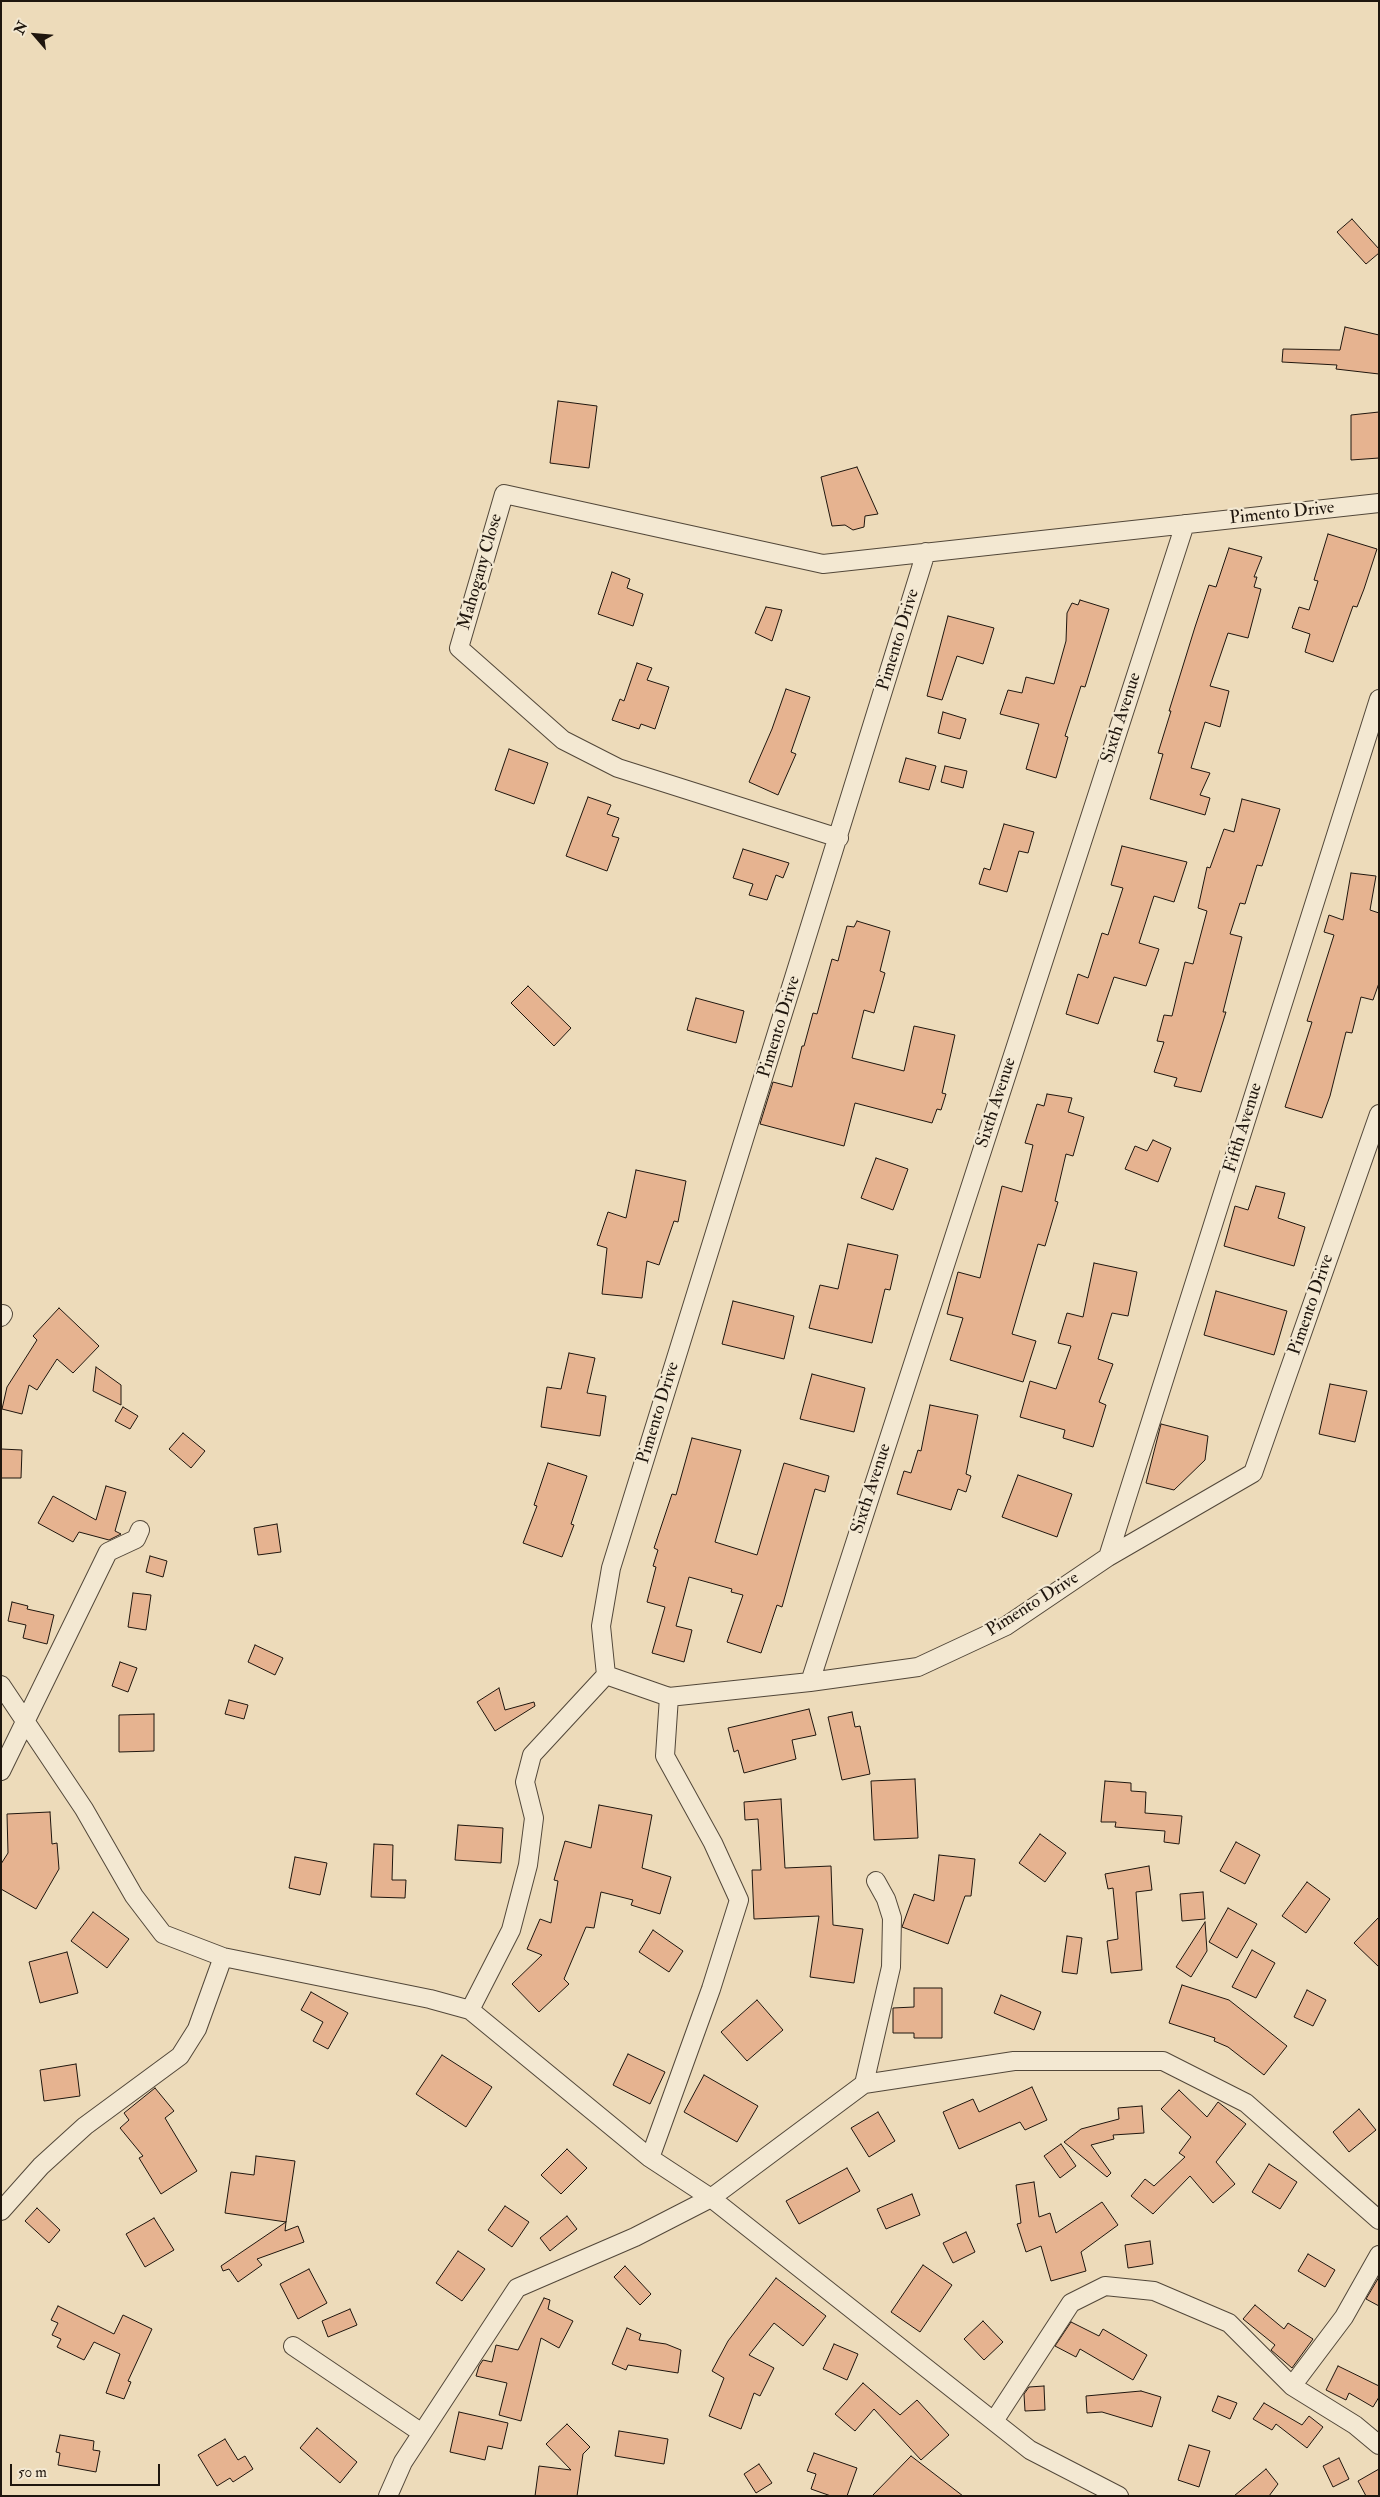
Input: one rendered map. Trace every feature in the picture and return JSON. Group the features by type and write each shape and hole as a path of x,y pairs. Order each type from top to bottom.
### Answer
{"street":[{"name":"Mahogany Close","path":"839,838 618,768 563,740 459,648 504,494 823,564 926,552"},
{"name":"Pimento Drive","path":"1379,503 926,552 839,838 611,1568 600,1626 606,1675 669,1697 810,1682 918,1667 1006,1626 1108,1557 1253,1473 1379,1114"},
{"name":"Sixth Avenue","path":"810,1682 1185,524"},
{"name":"Fifth Avenue","path":"1108,1557 1379,699"},
{"path":"1,1771 108,1552 136,1539 140,1530"},
{"path":"470,2010 511,1930 528,1865 534,1818 525,1782 532,1755 606,1675"},
{"path":"1,1685 26,1720 111,1853 134,1896 163,1934 223,1957 430,1999 470,2010 650,2158 711,2198 1030,2450 1120,2496"},
{"path":"650,2158 711,1989 739,1900 713,1843 665,1756 669,1697"},
{"path":"864,2084 891,1968 892,1918 886,1899 876,1880"},
{"path":"1,2211 41,2166 85,2126 180,2056 197,2029 223,1957"},
{"path":"388,2496 403,2462 517,2288 635,2237 711,2198 864,2084 1014,2061 1164,2061 1246,2103 1379,2220"},
{"path":"1292,2386 1344,2316 1379,2255"},
{"path":"994,2421 1071,2304 1106,2286 1154,2291 1229,2323 1292,2386 1354,2425 1379,2444"},
{"path":"293,2346 422,2433"}],"building":[{"path":"1352,219 1379,249 1379,253 1366,264 1337,232"},
{"path":"1345,327 1379,335 1379,374 1336,369 1337,365 1282,362 1283,349 1340,350"},
{"path":"558,401 597,406 589,468 550,463"},
{"path":"1379,412 1379,458 1351,460 1351,415"},
{"path":"857,467 878,514 865,516 864,527 853,530 845,525 832,526 821,477"},
{"path":"1328,534 1377,549 1357,607 1353,606 1333,662 1305,652 1310,634 1292,628 1299,607 1309,610 1318,581 1314,580"},
{"path":"1229,548 1262,557 1254,577 1257,577 1254,587 1261,589 1248,638 1228,633 1210,686 1229,691 1220,727 1205,722 1191,768 1210,773 1200,795 1210,798 1205,815 1150,799 1163,754 1158,753 1195,627 1209,585 1216,587"},
{"path":"612,572 630,579 627,588 643,594 633,626 598,614"},
{"path":"1080,600 1109,609 1085,687 1081,686 1065,736 1068,737 1056,778 1026,769 1039,724 1000,714 1008,690 1022,693 1026,677 1054,684 1066,641 1067,613 1072,603 1078,605"},
{"path":"766,607 782,610 772,641 755,633"},
{"path":"948,616 994,628 983,664 957,656 942,700 927,696"},
{"path":"637,663 652,668 647,680 669,687 655,729 641,724 639,729 612,720 620,699 624,701"},
{"path":"786,689 810,697 791,752 796,754 778,795 749,782 772,729"},
{"path":"943,712 966,719 960,739 938,733"},
{"path":"509,749 548,763 534,804 495,790"},
{"path":"906,758 936,766 929,790 899,782"},
{"path":"945,766 967,771 963,788 941,782"},
{"path":"588,797 611,805 607,814 619,818 612,836 619,838 607,871 566,856"},
{"path":"1242,799 1280,809 1262,866 1257,865 1245,904 1240,903 1230,934 1242,937 1223,1012 1226,1012 1201,1092 1174,1086 1177,1078 1154,1072 1164,1042 1157,1041 1164,1015 1172,1016 1185,962 1193,964 1207,911 1198,908 1207,867 1210,868 1224,829 1234,832"},
{"path":"1004,824 1034,832 1028,853 1019,851 1007,892 979,884 984,868 990,870"},
{"path":"1122,846 1187,862 1174,902 1154,896 1139,943 1159,949 1146,986 1114,977 1098,1024 1066,1014 1078,974 1088,978 1102,933 1108,935 1123,888 1111,885"},
{"path":"743,849 789,863 783,878 776,875 767,900 749,895 753,884 733,878"},
{"path":"1351,873 1376,876 1370,910 1379,913 1379,983 1373,1000 1361,997 1352,1033 1346,1032 1330,1096 1322,1118 1285,1107 1312,1022 1307,1021 1334,935 1324,932 1329,915 1343,920"},
{"path":"857,921 890,931 880,971 885,973 874,1013 864,1010 852,1058 904,1071 914,1026 955,1035 942,1093 946,1094 941,1110 937,1109 932,1123 855,1103 844,1146 760,1124 773,1082 792,1087 802,1046 804,1046 813,1013 817,1014 832,959 838,961 847,926 854,927"},
{"path":"528,986 571,1028 554,1046 511,1003"},
{"path":"696,998 744,1011 736,1043 687,1030"},
{"path":"1047,1094 1072,1098 1068,1112 1084,1117 1073,1156 1066,1154 1055,1201 1058,1202 1045,1246 1038,1244 1012,1334 1036,1341 1023,1382 950,1360 963,1318 947,1314 958,1272 980,1278 1002,1186 1022,1192 1033,1145 1025,1143 1037,1104 1044,1106"},
{"path":"1153,1140 1171,1148 1158,1182 1125,1169 1135,1146 1147,1151"},
{"path":"876,1158 908,1169 893,1210 861,1198"},
{"path":"636,1170 686,1181 678,1222 674,1221 659,1265 647,1261 642,1298 602,1294 607,1248 597,1245 608,1212 626,1218"},
{"path":"1256,1186 1285,1193 1278,1218 1305,1227 1294,1266 1224,1246 1235,1206 1248,1210"},
{"path":"848,1244 898,1255 890,1290 885,1289 872,1343 809,1328 820,1285 838,1289"},
{"path":"1094,1263 1137,1272 1128,1316 1112,1313 1098,1359 1113,1364 1099,1402 1106,1405 1093,1447 1063,1438 1065,1430 1020,1417 1030,1381 1056,1389 1071,1346 1058,1343 1067,1313 1083,1317"},
{"path":"1216,1291 1287,1311 1274,1355 1204,1335"},
{"path":"733,1301 794,1316 784,1359 722,1344"},
{"path":"59,1308 99,1346 73,1373 57,1359 37,1390 29,1385 22,1414 2,1409 7,1387 37,1340 33,1336"},
{"path":"569,1353 595,1358 587,1393 606,1396 600,1436 541,1427 547,1387 561,1389"},
{"path":"96,1367 121,1385 121,1405 93,1391"},
{"path":"812,1374 865,1388 854,1432 800,1419"},
{"path":"1330,1384 1367,1391 1355,1442 1319,1434"},
{"path":"930,1405 978,1415 966,1474 971,1476 966,1492 958,1489 951,1510 897,1494 904,1471 911,1473 918,1450 921,1451"},
{"path":"123,1407 138,1416 130,1429 115,1421"},
{"path":"1161,1424 1208,1436 1205,1460 1174,1490 1146,1483"},
{"path":"183,1433 205,1451 191,1468 169,1449"},
{"path":"692,1438 741,1450 715,1542 757,1555 784,1463 829,1476 825,1492 815,1489 782,1607 777,1605 761,1653 727,1642 743,1595 731,1592 732,1589 689,1577 676,1626 692,1630 684,1662 652,1653 665,1607 647,1602 656,1567 653,1566 658,1550 654,1548 672,1494 676,1495"},
{"path":"1,1449 22,1450 21,1478 1,1478"},
{"path":"548,1463 587,1476 571,1524 574,1525 562,1557 523,1543 537,1506 534,1505"},
{"path":"1018,1475 1072,1494 1057,1537 1002,1517"},
{"path":"106,1486 126,1492 115,1531 121,1534 109,1540 79,1532 73,1542 38,1523 53,1496 96,1520"},
{"path":"277,1524 281,1552 258,1555 254,1528"},
{"path":"150,1556 167,1561 163,1577 146,1572"},
{"path":"133,1593 151,1595 146,1630 128,1627"},
{"path":"12,1602 28,1606 27,1609 54,1615 47,1644 23,1638 26,1625 8,1621"},
{"path":"255,1645 283,1658 275,1675 248,1662"},
{"path":"120,1662 137,1668 128,1692 112,1686"},
{"path":"499,1688 505,1710 534,1702 535,1706 495,1731 477,1702"},
{"path":"229,1700 248,1705 244,1719 225,1714"},
{"path":"809,1709 816,1735 792,1740 796,1759 744,1773 738,1750 734,1752 728,1728"},
{"path":"852,1712 855,1727 860,1726 870,1774 842,1780 828,1717"},
{"path":"154,1714 154,1751 119,1752 119,1715"},
{"path":"915,1779 918,1838 874,1840 871,1781"},
{"path":"1105,1781 1131,1783 1131,1791 1146,1792 1145,1813 1182,1816 1179,1844 1164,1842 1165,1831 1115,1827 1116,1822 1101,1822"},
{"path":"781,1799 785,1868 831,1866 833,1925 863,1929 854,1983 810,1977 819,1916 754,1919 752,1870 761,1870 758,1819 745,1820 744,1802"},
{"path":"599,1805 652,1815 642,1868 671,1877 660,1914 631,1905 633,1900 601,1892 594,1928 586,1927 564,1979 569,1984 539,2012 512,1984 542,1955 527,1949 540,1919 551,1923 558,1881 554,1880 565,1841 591,1848"},
{"path":"50,1812 52,1844 57,1843 59,1869 36,1909 1,1889 1,1864 8,1853 7,1814"},
{"path":"458,1825 503,1828 501,1863 455,1860"},
{"path":"1040,1834 1066,1853 1045,1882 1019,1863"},
{"path":"1236,1842 1260,1855 1245,1884 1220,1871"},
{"path":"374,1844 393,1845 392,1880 406,1880 405,1898 371,1897"},
{"path":"939,1855 975,1859 971,1896 965,1896 948,1944 902,1927 914,1894 934,1901"},
{"path":"295,1857 327,1863 320,1895 289,1888"},
{"path":"1149,1866 1152,1890 1136,1892 1142,1970 1111,1973 1107,1941 1118,1939 1113,1888 1108,1889 1105,1874"},
{"path":"1307,1882 1330,1899 1306,1933 1282,1916"},
{"path":"1203,1892 1205,1919 1182,1921 1180,1894"},
{"path":"1228,1908 1257,1924 1237,1958 1209,1942"},
{"path":"93,1912 129,1939 107,1968 71,1941"},
{"path":"1379,1917 1379,1967 1354,1943"},
{"path":"1205,1922 1207,1951 1191,1977 1176,1967"},
{"path":"653,1930 683,1951 669,1972 639,1952"},
{"path":"1067,1936 1082,1938 1077,1974 1062,1972"},
{"path":"1252,1950 1275,1963 1256,1998 1232,1987"},
{"path":"67,1952 78,1993 40,2003 29,1962"},
{"path":"1182,1985 1229,2000 1287,2046 1264,2075 1228,2047 1214,2041 1215,2038 1169,2023"},
{"path":"914,1988 942,1988 942,2038 914,2038 914,2033 893,2033 893,2008 914,2007"},
{"path":"1307,1990 1326,2000 1313,2026 1294,2017"},
{"path":"311,1992 348,2013 328,2049 313,2041 323,2022 301,2010"},
{"path":"1001,1995 1041,2012 1034,2030 994,2013"},
{"path":"757,2000 783,2030 747,2061 721,2032"},
{"path":"628,2054 665,2072 650,2104 613,2085"},
{"path":"442,2055 492,2087 466,2127 416,2094"},
{"path":"76,2064 80,2096 44,2101 40,2070"},
{"path":"704,2075 758,2106 737,2142 684,2112"},
{"path":"1032,2087 1047,2120 1025,2130 1020,2122 959,2149 943,2112 973,2099 979,2112"},
{"path":"155,2088 174,2111 165,2118 197,2171 161,2194 139,2158 143,2156 120,2128 129,2120 124,2113"},
{"path":"1179,2090 1207,2117 1218,2102 1246,2124 1216,2162 1235,2184 1213,2203 1190,2176 1153,2214 1131,2196 1145,2179 1154,2186 1185,2157 1179,2153 1191,2137 1161,2109"},
{"path":"1142,2106 1144,2133 1113,2135 1114,2139 1091,2145 1111,2173 1107,2177 1064,2142 1081,2129 1119,2119 1118,2108"},
{"path":"1359,2109 1376,2130 1349,2152 1333,2132"},
{"path":"878,2112 895,2141 869,2157 851,2128"},
{"path":"1061,2144 1076,2166 1060,2178 1044,2156"},
{"path":"567,2149 587,2168 561,2194 541,2175"},
{"path":"256,2156 295,2161 286,2222 225,2213 231,2172 254,2175"},
{"path":"1269,2164 1297,2182 1280,2209 1252,2192"},
{"path":"847,2168 860,2191 799,2224 786,2201"},
{"path":"1034,2182 1039,2217 1050,2213 1056,2233 1102,2202 1118,2225 1081,2252 1086,2271 1051,2281 1041,2246 1026,2252 1017,2224 1021,2223 1016,2185"},
{"path":"912,2194 920,2215 886,2229 877,2209"},
{"path":"505,2206 529,2222 512,2247 488,2230"},
{"path":"37,2208 60,2230 49,2243 25,2221"},
{"path":"567,2216 577,2229 550,2251 540,2238"},
{"path":"154,2218 174,2250 145,2267 126,2234"},
{"path":"286,2222 285,2231 298,2226 304,2242 257,2259 262,2265 238,2282 229,2269 223,2271 221,2266"},
{"path":"966,2232 975,2252 953,2263 943,2243"},
{"path":"1150,2241 1153,2264 1128,2268 1125,2245"},
{"path":"458,2251 485,2269 462,2301 436,2283"},
{"path":"1308,2254 1335,2270 1325,2287 1298,2271"},
{"path":"923,2265 952,2285 920,2332 891,2312"},
{"path":"625,2266 651,2294 640,2305 614,2277"},
{"path":"309,2269 327,2303 298,2319 280,2284"},
{"path":"1379,2277 1379,2306 1366,2299"},
{"path":"776,2278 826,2316 803,2346 774,2323 749,2355 774,2368 760,2396 754,2393 741,2429 709,2416 724,2378 712,2371 728,2341"},
{"path":"544,2298 550,2300 548,2309 573,2321 559,2348 541,2338 521,2421 499,2415 507,2383 476,2376 479,2366 483,2360 492,2362 496,2345 518,2350"},
{"path":"1255,2305 1284,2329 1288,2323 1313,2339 1292,2368 1271,2350 1275,2345 1243,2319"},
{"path":"58,2306 114,2334 123,2315 152,2329 128,2381 131,2382 124,2399 106,2393 120,2354 94,2342 84,2360 57,2347 61,2339 52,2335 58,2323 51,2320"},
{"path":"350,2309 357,2325 328,2337 322,2321"},
{"path":"983,2321 1003,2342 984,2360 964,2339"},
{"path":"1071,2322 1099,2336 1103,2329 1147,2355 1133,2380 1080,2349 1076,2357 1055,2346"},
{"path":"627,2328 641,2334 639,2340 666,2344 681,2350 678,2373 628,2365 626,2370 612,2364"},
{"path":"834,2344 858,2354 847,2380 823,2369"},
{"path":"1338,2366 1379,2386 1379,2397 1373,2407 1349,2393 1346,2400 1326,2390"},
{"path":"863,2383 900,2415 917,2400 949,2435 921,2460 874,2409 855,2431 835,2414"},
{"path":"1044,2386 1045,2410 1025,2411 1024,2394 1029,2387"},
{"path":"1141,2391 1161,2397 1152,2427 1102,2412 1087,2413 1086,2396"},
{"path":"1218,2396 1237,2403 1230,2419 1212,2411"},
{"path":"1264,2403 1302,2425 1309,2416 1323,2427 1307,2448 1276,2424 1272,2430 1253,2419"},
{"path":"459,2412 508,2423 502,2449 488,2446 485,2460 450,2452"},
{"path":"567,2424 590,2447 583,2454 577,2496 535,2496 539,2466 571,2470 546,2444"},
{"path":"317,2428 357,2462 340,2483 300,2448"},
{"path":"619,2431 668,2439 664,2464 615,2456"},
{"path":"60,2435 94,2441 93,2450 100,2451 96,2472 58,2465 60,2453 56,2452"},
{"path":"225,2439 238,2460 245,2456 253,2469 233,2482 230,2478 217,2486 198,2455"},
{"path":"1189,2445 1210,2451 1199,2487 1178,2480"},
{"path":"814,2453 857,2468 847,2496 831,2496 811,2489 816,2474 807,2471"},
{"path":"911,2456 963,2496 872,2496"},
{"path":"1339,2458 1349,2479 1333,2487 1323,2466"},
{"path":"759,2464 772,2483 756,2493 744,2474"},
{"path":"1266,2469 1278,2484 1269,2496 1234,2496"},
{"path":"1379,2469 1379,2496 1366,2496 1358,2481"}]}
